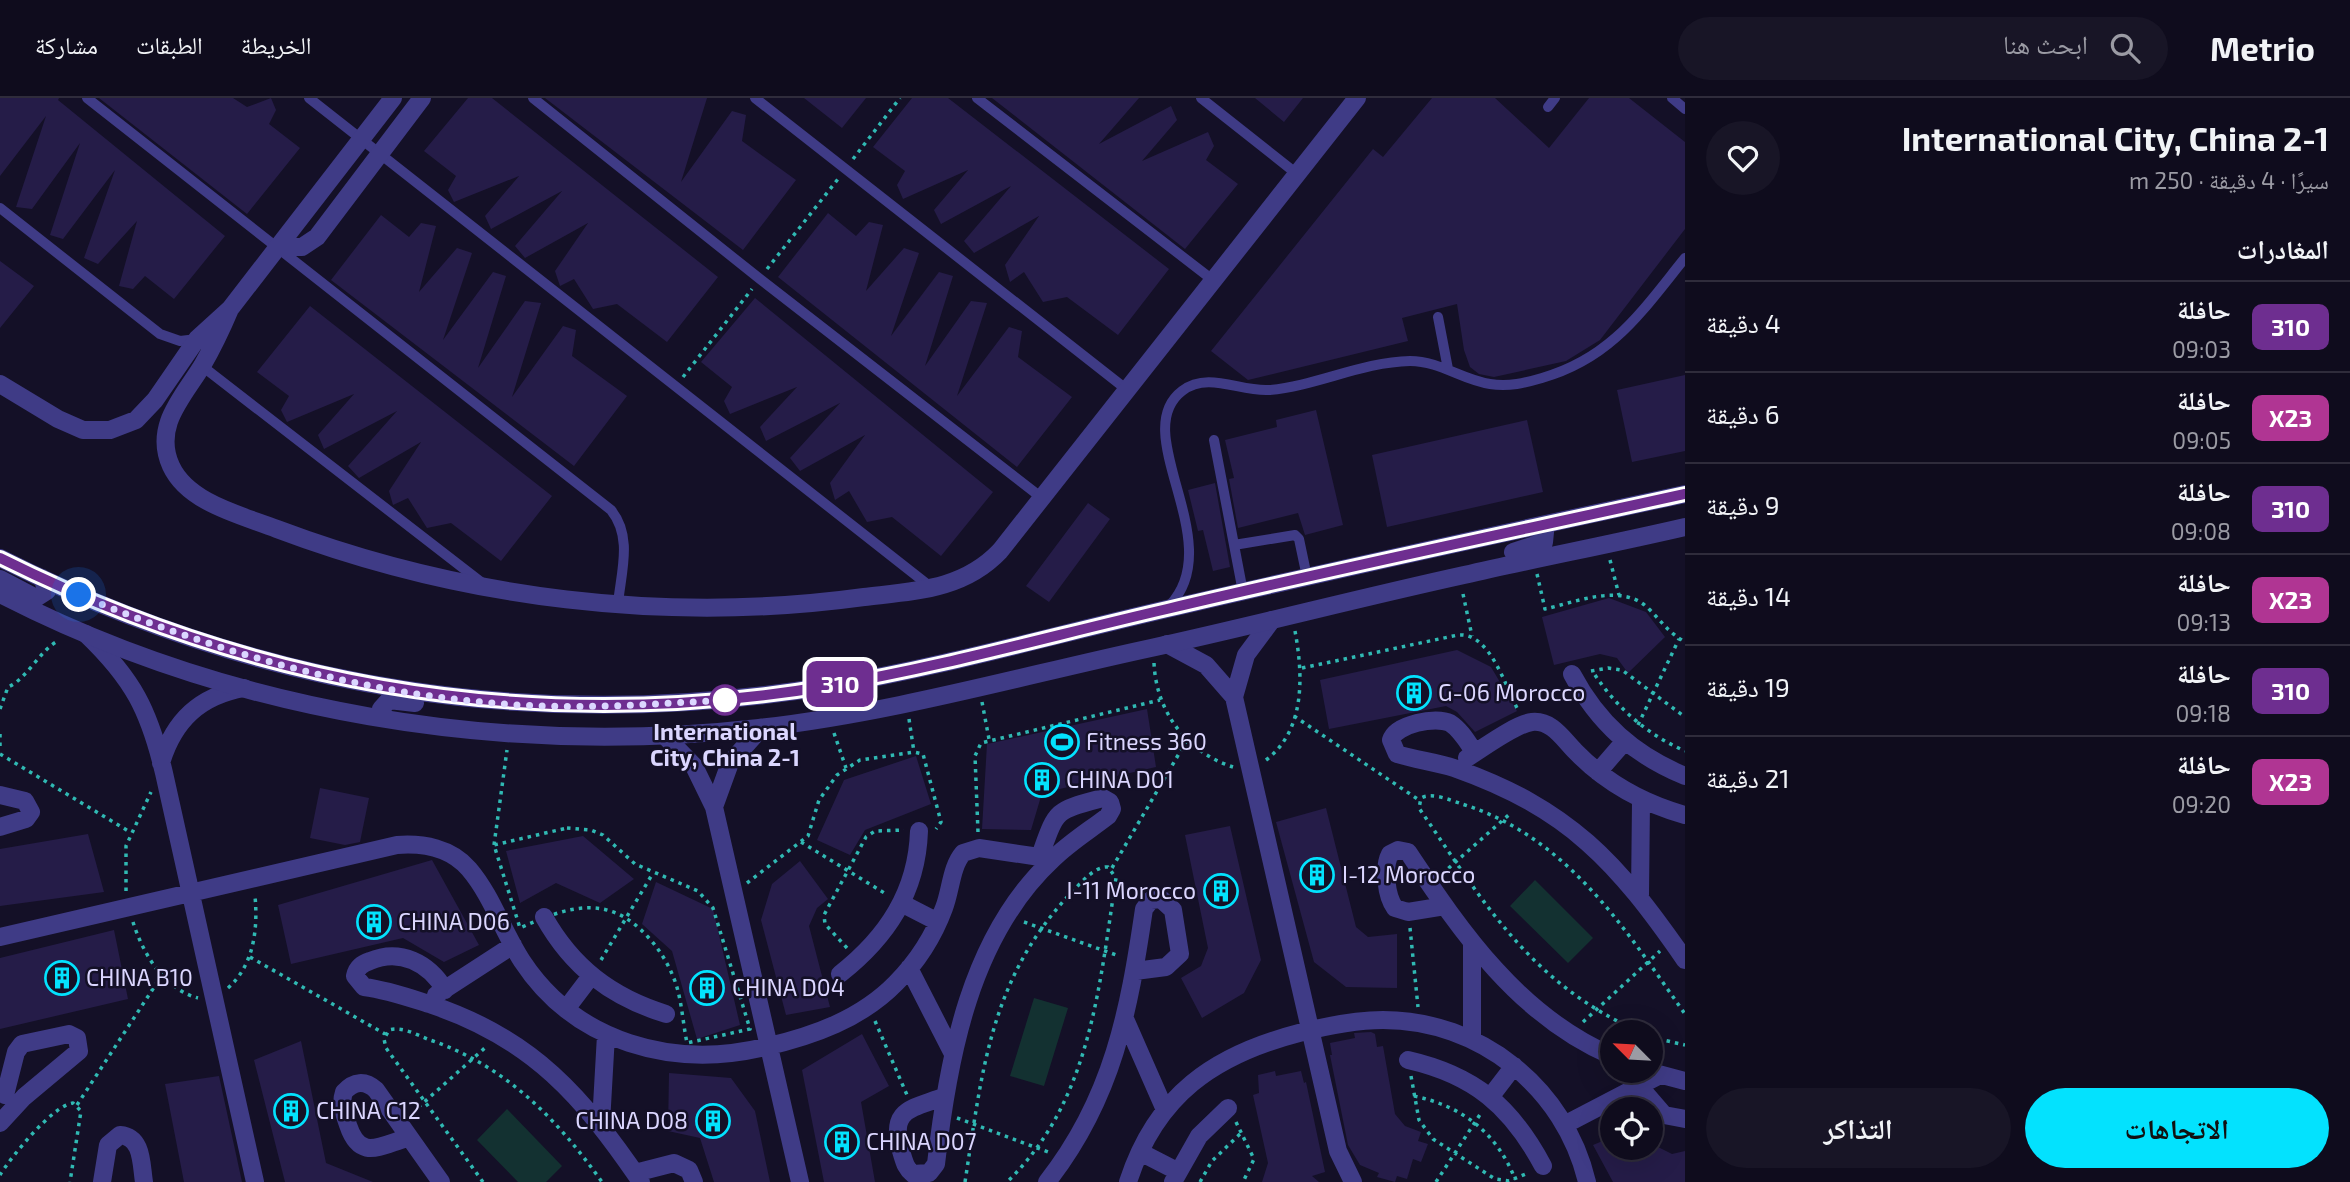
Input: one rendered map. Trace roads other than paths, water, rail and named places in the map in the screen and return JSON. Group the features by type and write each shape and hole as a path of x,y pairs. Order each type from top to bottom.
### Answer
{"street":[{"path":"393,98 230,309 202,366 178,401 166,431 170,464 191,491 290,534 415,571 490,588 618,604 700,608 784,606 932,588 960,581 989,563 1357,98"},
{"path":"276,247 302,247 317,237 422,98"},
{"path":"2,384 70,426 97,432 124,426 146,411 197,338 230,309"},
{"path":"0,558 154,625 243,654 370,684 476,701 561,706 648,705 779,693 918,668 1168,608 1685,494"},
{"path":"1462,575 1497,558 1540,546 1544,542 1545,532 1537,526"},
{"path":"0,594 86,634 169,666 244,688 382,717 510,733 573,737 665,736 761,728 906,704 1462,575 1683,529"},
{"path":"0,579 36,598 47,591 48,586 42,578"},
{"path":"1234,698 1246,655 1272,620"},
{"path":"86,634 114,661 136,691 161,763 255,1182"},
{"path":"1167,644 1206,665 1234,698 1338,1151 1353,1182"},
{"path":"1572,674 1589,704 1626,744 1653,762 1685,776"},
{"path":"161,763 167,743 190,711 206,699 244,688"},
{"path":"382,717 381,709 389,701 452,708 476,701"},
{"path":"1475,753 1458,729 1446,721 1431,721 1401,729 1392,735 1391,745 1397,754 1451,767 1527,799 1580,835 1640,895 1675,936 1685,960"},
{"path":"1451,767 1525,724 1541,723 1555,729 1598,772 1641,801 1685,815"},
{"path":"715,807 730,763 761,728"},
{"path":"665,736 694,766 715,807 800,1182"},
{"path":"1598,772 1626,744"},
{"path":"0,795 25,801 30,812 26,819 0,827"},
{"path":"1640,895 1641,801"},
{"path":"840,974 858,960 889,925 903,904 916,862 919,831"},
{"path":"0,937 397,845 423,845 448,853 469,869 536,979 566,1009 606,1035 650,1051 722,1055 814,1034 868,1007 909,968 938,922 958,859 968,850 979,848 1047,857 1008,917 969,996 952,1052 942,1105 936,1164 929,1173 919,1176 905,1167 896,1129 901,1116 913,1108 942,1105"},
{"path":"1445,906 1408,912 1395,908 1390,900 1386,864 1390,854 1398,850 1408,852 1472,944 1513,989 1571,1034 1600,1050"},
{"path":"903,904 938,922"},
{"path":"544,917 560,943 590,976 627,1000 666,1014"},
{"path":"1472,944 1472,1039"},
{"path":"424,1003 513,945"},
{"path":"444,990 430,970 398,956 374,959 356,971 357,981 364,987 424,1003 499,1035 554,1074 601,1124 638,1177 674,1163 689,1170 694,1182"},
{"path":"1047,1182 1064,1160 1095,1107 1118,1049 1136,966"},
{"path":"909,968 952,1052"},
{"path":"566,1009 590,976"},
{"path":"1125,1019 1165,1110"},
{"path":"1128,1182 1140,1152 1165,1110 1190,1084 1217,1064 1248,1049 1310,1030 1382,1020 1419,1024 1472,1039 1514,1066 1542,1093 1566,1124 1587,1182"},
{"path":"0,1123 24,1097 79,1051 77,1038 69,1034 22,1044 16,1052 3,1095 24,1097"},
{"path":"601,1124 606,1035"},
{"path":"1408,1060 1451,1074 1491,1096 1521,1129 1543,1166"},
{"path":"1491,1096 1514,1066"},
{"path":"1663,1078 1685,1081"},
{"path":"1566,1124 1639,1083"},
{"path":"1652,1083 1664,1115 1685,1119"},
{"path":"1140,1152 1175,1176 1199,1136 1228,1108"},
{"path":"402,1131 438,1180"},
{"path":"102,1182 108,1145 120,1135 131,1137 138,1145 144,1182"},
{"path":"1336,1182 1338,1151"}],"lane":[{"path":"87,98 611,510 621,525 625,542 618,604"},
{"path":"309,98 932,588"},
{"path":"533,98 1042,498"},
{"path":"755,98 1126,389"},
{"path":"977,98 1214,281"},
{"path":"1201,98 1297,174"},
{"path":"1548,107 1555,98"},
{"path":"1672,98 1685,109"},
{"path":"0,208 160,334 180,341 197,338"},
{"path":"1168,608 1183,590 1190,567 1190,543 1164,428 1169,408 1182,391 1208,382 1252,390 1283,388 1406,361 1448,369 1475,381 1507,386 1524,384 1578,365 1628,328 1685,258"},
{"path":"1438,317 1448,369"},
{"path":"202,366 490,588"},
{"path":"1214,440 1242,592"},
{"path":"1234,545 1294,535 1298,539 1307,577"}],"place":[{"name":"G-06 Morocco","path":"1414,693"},
{"name":"International City, China 2-1","path":"725,700"},
{"name":"Fitness 360","path":"1062,742"},
{"name":"CHINA D01","path":"1042,780"},
{"name":"I-12 Morocco","path":"1317,875"},
{"name":"I-11 Morocco","path":"1221,891"},
{"name":"CHINA D06","path":"374,922"},
{"name":"CHINA B10","path":"62,978"},
{"name":"CHINA D04","path":"707,988"},
{"name":"CHINA C12","path":"291,1111"},
{"name":"CHINA D08","path":"713,1121"},
{"name":"CHINA D07","path":"842,1142"}]}
